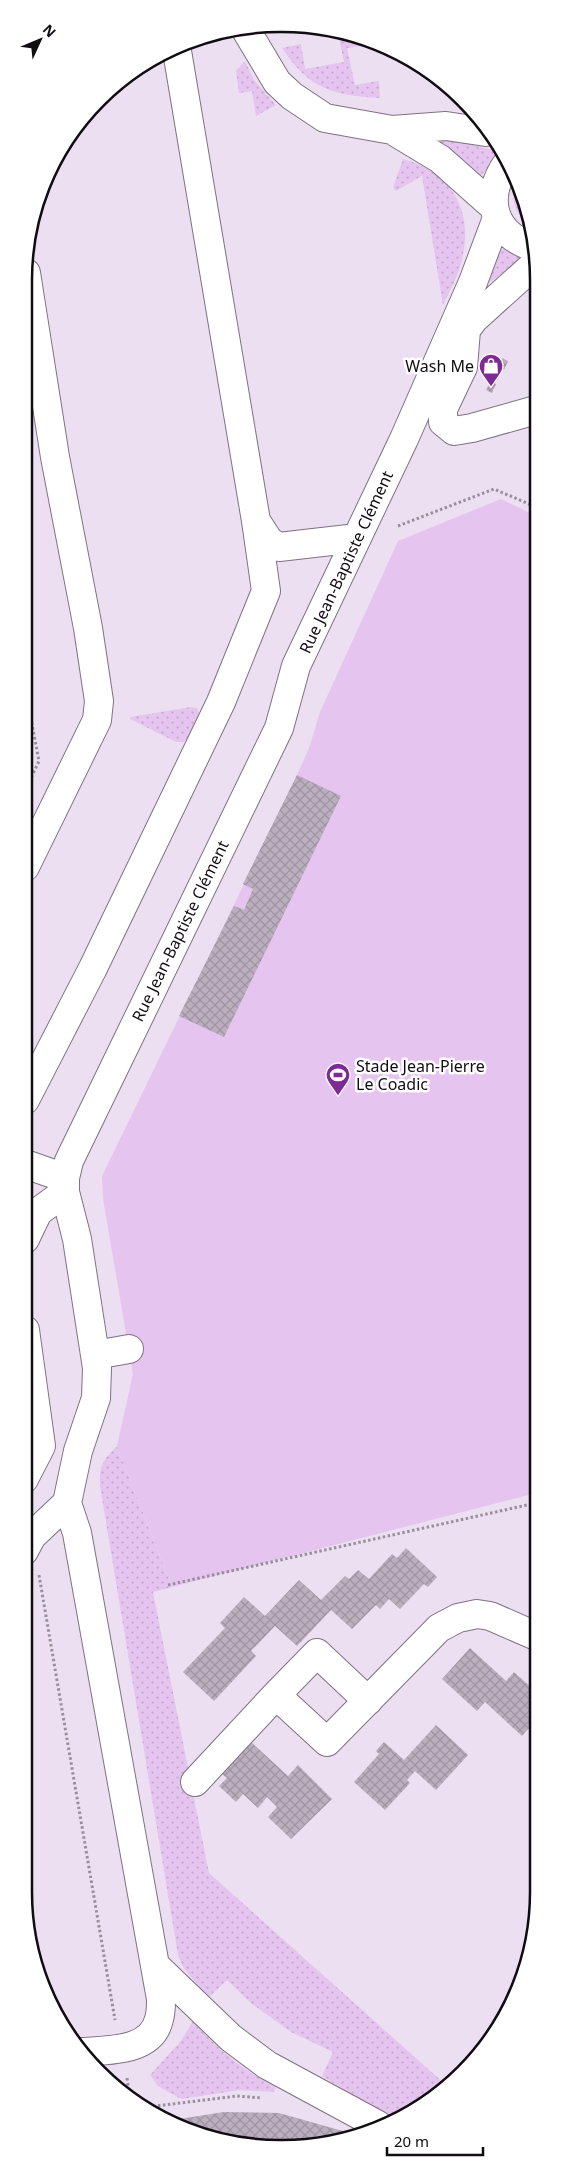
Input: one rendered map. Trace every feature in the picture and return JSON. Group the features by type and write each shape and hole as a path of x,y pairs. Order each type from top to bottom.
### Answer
{"street":[{"path":"249,35 277,82 309,108 325,118 392,130 446,126 479,131"},
{"path":"32,1086 93,968 213,718 266,591 256,521 178,55"},
{"path":"392,130 440,159 496,212 504,229 513,238 527,245"},
{"name":"Rue Jean-Baptiste Clément","path":"65,1185 69,1160 279,728 296,666 404,439 473,282 496,212 494,191 498,176 503,169"},
{"name":"Rue Jean-Baptiste Clément","path":"429,380 474,319 529,269"},
{"path":"32,311 55,457 88,628 99,701 96,720 32,853"},
{"path":"466,330 463,368 443,409 443,422 454,431 472,428 530,409"},
{"path":"256,521 270,541 279,547 357,538"},
{"path":"32,1168 65,1185 77,1239 95,1355 97,1368 96,1398 78,1451 67,1503 77,1533 161,2000 159,2021 153,2031 133,2046 91,2051"},
{"path":"32,1225 38,1212 65,1185"},
{"path":"95,1355 129,1349"},
{"path":"32,1388 40,1446 32,1462"},
{"path":"32,1540 67,1503"},
{"path":"276,1695 327,1742 438,1628 458,1618 477,1614 490,1616 530,1633"},
{"path":"195,1782 317,1653 368,1701"},
{"path":"155,1965 231,2038 267,2065 373,2122"}],"path":[{"path":"394,527 494,490 530,505"},
{"path":"32,724 39,761 32,776"},
{"path":"168,1585 530,1504"},
{"path":"32,1566 116,2026"},
{"path":"157,2106 237,2096 264,2098"}],"shaded area":[{"path":"339,40 361,46 347,48 355,85 379,81 380,98 348,95 323,87 302,73 282,48 301,44 305,69 344,62"},
{"path":"245,61 254,80 276,105 256,116 252,91 239,93 236,71"},
{"path":"449,139 492,150 496,158 479,178 441,144 441,140"},
{"path":"403,159 420,165 446,183 461,209 465,225 465,241 461,265 443,305 422,176 396,191 393,188"},
{"path":"513,193 521,216 515,205"},
{"path":"507,248 523,258 486,285 496,251"},
{"name":"Stade Jean-Pierre Le Coadic","path":"501,499 530,513 530,1495 172,1587 117,1446 133,1374 103,1199 102,1176 297,775 309,748 320,712 398,541"},
{"path":"191,707 197,708 200,715 187,740 183,742 176,742 130,719 130,717"},
{"path":"117,1446 172,1587 153,1592 209,1873 441,2081 419,2098 386,2116 322,2076 333,2052 291,2032 251,2003 227,1980 208,1998 183,1967 178,1955 100,1486 101,1468 108,1455"},
{"path":"193,2021 231,2058 253,2074 276,2087 274,2092 240,2090 181,2099 158,2086 150,2075 181,2041"}],"building":[{"name":"Wash Me","path":"502,358 508,361 504,370 498,366"},
{"name":"Wash Me","path":"491,381 496,384 492,393 486,390"},
{"path":"297,775 341,796 224,1037 179,1016 234,906 244,910 253,889 243,884"},
{"path":"406,1548 437,1577 428,1587 424,1584 400,1609 389,1599 380,1609 376,1605 352,1629 331,1610 297,1646 275,1626 251,1651 256,1656 214,1701 183,1672 225,1628 220,1623 244,1597 265,1616 299,1580 321,1600 345,1576 349,1579 358,1570 369,1579 392,1554 397,1558"},
{"path":"470,1648 506,1681 514,1672 530,1687 530,1727 522,1736 485,1702 477,1711 442,1679"},
{"path":"436,1725 468,1755 436,1790 415,1771 407,1780 410,1783 385,1810 354,1782 379,1754 376,1751 384,1742 404,1760"},
{"path":"251,1742 288,1776 298,1765 332,1799 291,1839 268,1817 277,1807 267,1797 258,1808 243,1794 236,1802 219,1786 227,1778 222,1774"},
{"path":"224,2112 279,2113 344,2131 297,2139 265,2139 233,2135 181,2119"}],"place":[{"name":"Wash Me","path":"491,387"},
{"name":"Stade Jean-Pierre Le Coadic","path":"338,1096"}]}
